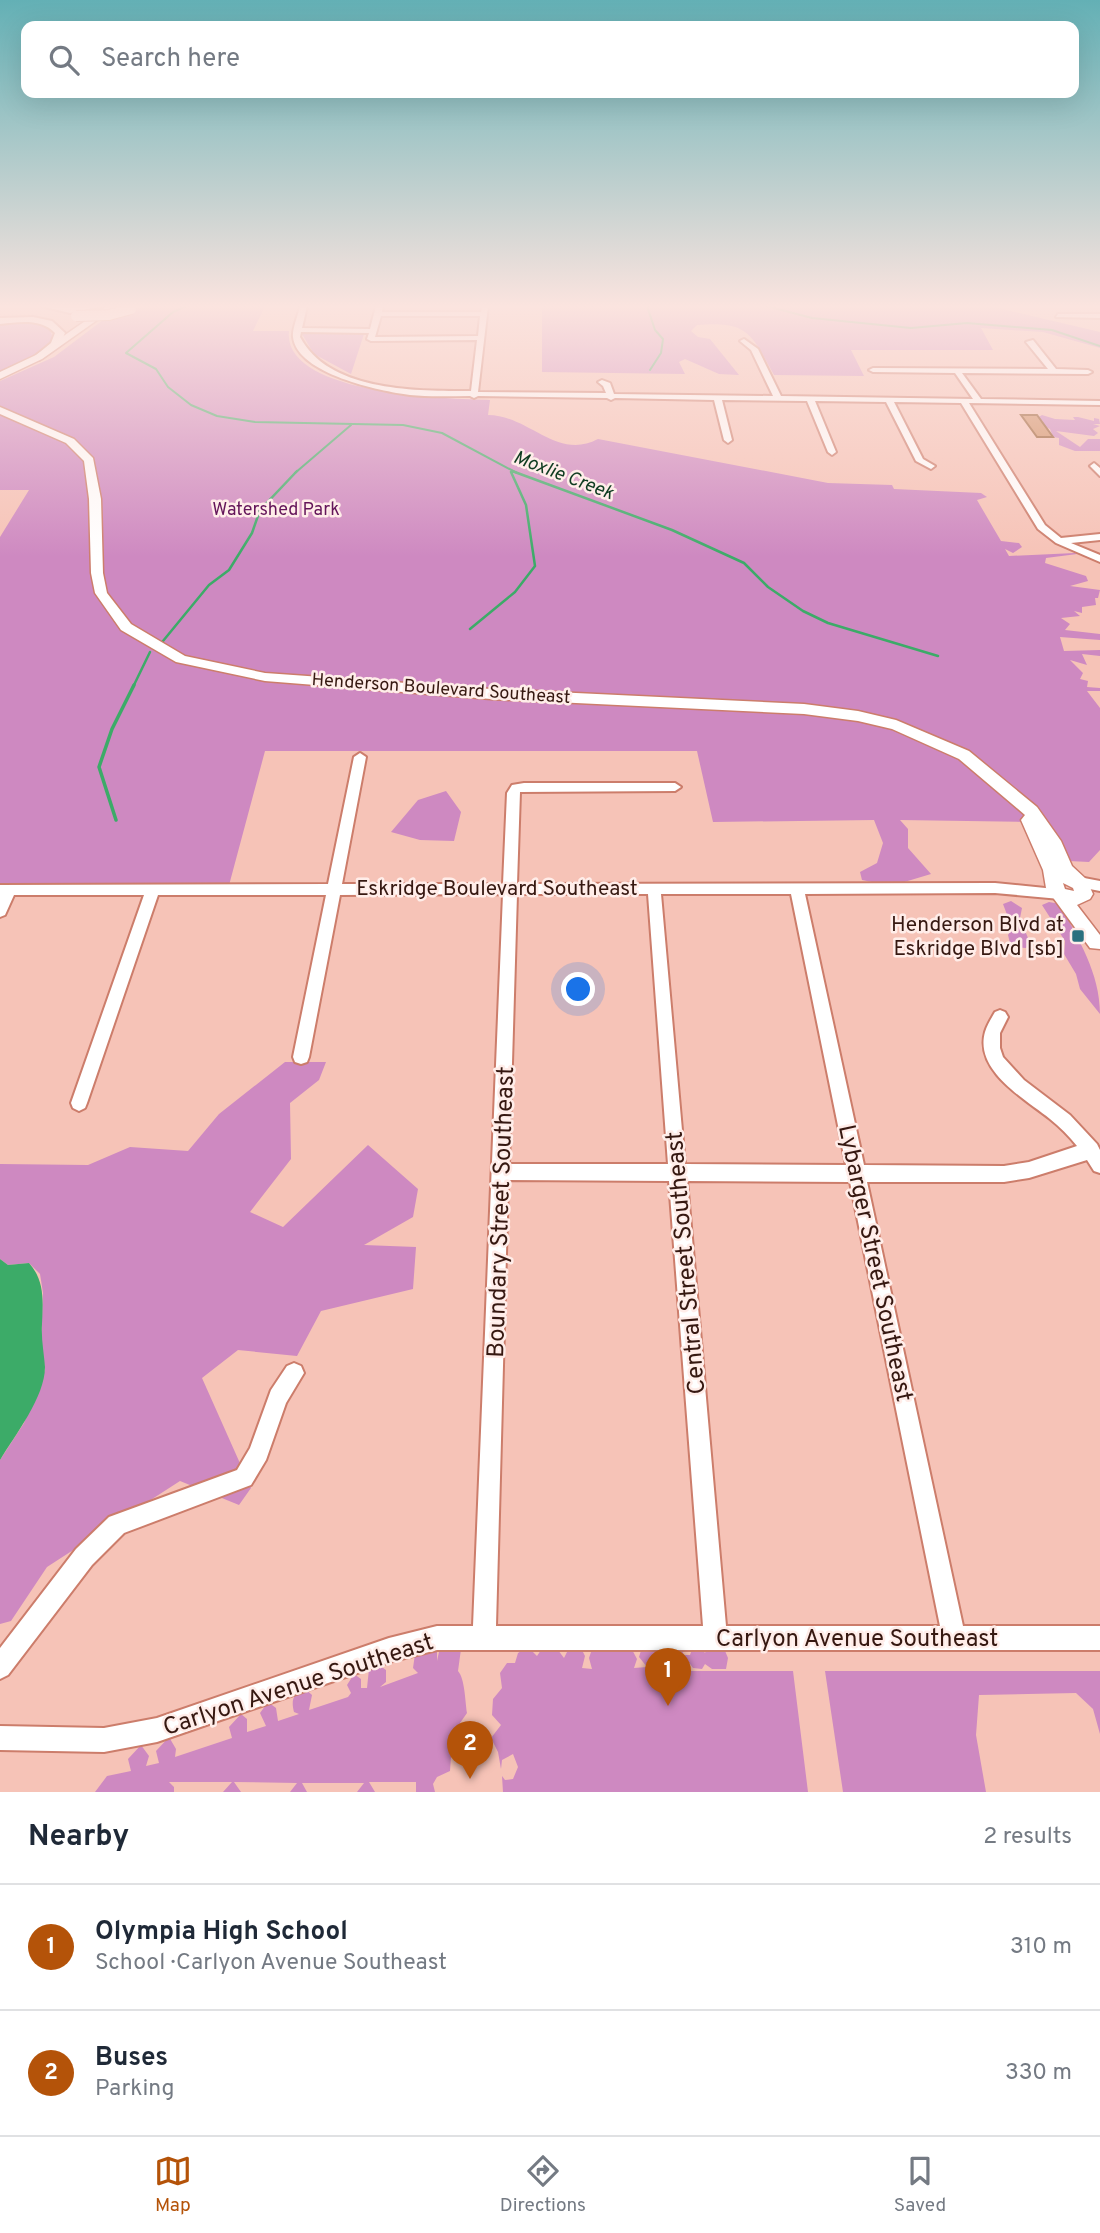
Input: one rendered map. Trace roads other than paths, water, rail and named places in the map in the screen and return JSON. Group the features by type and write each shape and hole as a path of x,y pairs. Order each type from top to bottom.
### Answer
{"main road":[{"name":"Henderson Boulevard Southeast","path":"0,410 70,441 89,460 95,499 97,573 101,593 125,626 181,659 265,677 491,694 804,709 858,716 896,725 964,755 1031,811 1042,824 1065,870 1084,889 1098,948"},
{"name":"Henderson Boulevard Southeast","path":"1021,805 1034,829 1058,888 1079,925 1098,948"},
{"path":"1058,888 1069,898 1084,889"}],"street":[{"path":"393,390 474,396 1100,403"},
{"path":"474,396 475,390"},
{"path":"609,390 611,397"},
{"path":"774,390 779,400"},
{"path":"970,390 979,402"},
{"path":"718,399 728,440"},
{"path":"811,400 832,452"},
{"path":"889,401 920,461 931,466"},
{"path":"964,402 1041,527 1059,541 1100,559"},
{"path":"1059,541 1100,537"},
{"path":"301,1057 360,757"},
{"name":"Boundary Street Southeast","path":"484,1637 513,793 516,788 675,787"},
{"path":"1084,889 1100,886"},
{"name":"Central Street Southeast","path":"654,888 715,1638"},
{"name":"Lybarger Street Southeast","path":"797,888 954,1638"},
{"name":"Eskridge Boulevard Southeast","path":"5,890 1058,888"},
{"path":"0,911 5,890"},
{"path":"79,1103 153,890"},
{"path":"501,1172 1004,1174 1095,1157 1074,1130 1018,1086 1001,1067 990,1046 994,1026 1000,1017"},
{"path":"0,1667 84,1557 117,1525 244,1478 256,1463 264,1444 274,1401 294,1373"},
{"name":"Carlyon Avenue Southeast","path":"0,1738 104,1740 157,1730 415,1642 484,1637 1100,1638"}],"waterway":[{"name":"Moxlie Creek","path":"171,390 191,405 217,416 255,422 403,425 442,433 516,472"},
{"path":"296,473 351,425"},
{"name":"Moxlie Creek","path":"512,471 516,472"},
{"path":"470,629 515,592 535,566 526,505 511,472"},
{"name":"Moxlie Creek","path":"516,472 672,530 744,563 768,587 803,611 828,623 938,656"},
{"path":"163,641 209,585 229,570 252,533 260,510 296,473"},
{"path":"133,687 150,652"},
{"path":"116,820 99,767 112,729 133,687"}],"place":[{"name":"Henderson Blvd at Eskridge Blvd [sb]","path":"1078,936"},
{"name":"Olympia High School","path":"668,1706"},
{"name":"Buses","path":"470,1779"}],"park label":[{"name":"Watershed Park","path":"276,509"}]}
